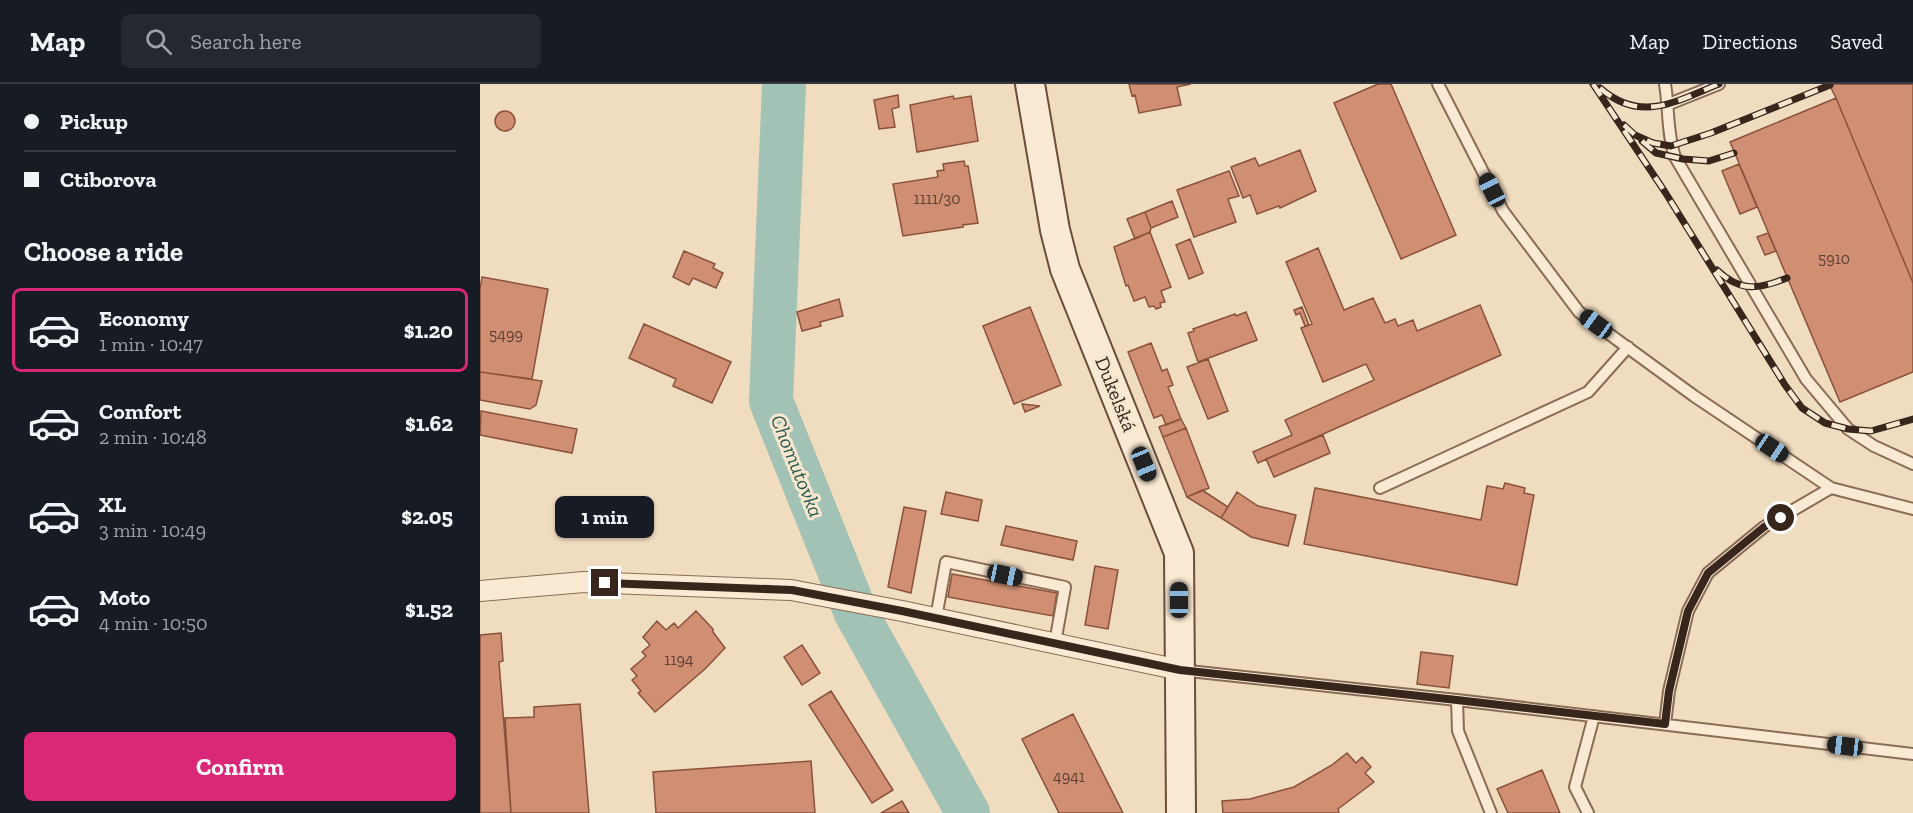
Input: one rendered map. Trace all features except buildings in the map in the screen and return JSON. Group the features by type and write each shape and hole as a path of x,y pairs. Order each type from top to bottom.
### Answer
{"street":[{"name":"Dukelská","path":"1030,84 1054,230 1065,269 1179,554 1180,813"},
{"path":"480,591 584,582 792,590 1180,670"}],"lane":[{"path":"1437,84 1503,211 1579,312 1694,396 1831,488 1913,508"},
{"path":"1665,84 1669,104 1671,146 1675,157 1806,379 1848,429 1874,446 1913,464"},
{"path":"1669,104 1719,84"},
{"path":"1380,488 1588,392 1628,347"},
{"path":"1665,724 1669,691 1688,611 1708,573 1764,527 1831,488"},
{"path":"936,618 946,562 1065,587 1055,643"},
{"path":"1180,670 1913,754"},
{"path":"1457,700 1458,731 1491,813"},
{"path":"1588,813 1575,787 1594,716"}],"waterway":[{"name":"Chomutovka","path":"784,84 771,401 856,613 968,813"}],"railway":[{"path":"1593,84 1665,192 1785,385 1802,408 1825,423 1848,429 1871,431 1913,419"},
{"path":"1600,88 1615,99 1644,107 1673,102 1719,84"},
{"path":"1624,125 1635,135 1653,143 1671,146 1711,133 1830,85"},
{"path":"1642,141 1656,153 1683,159 1709,161 1734,153"},
{"path":"1717,270 1734,282 1750,287 1768,285 1787,278"}],"route":[{"path":"605,583 792,590 1180,670 1665,724 1669,691 1688,611 1708,573 1764,527 1781,518"}]}
